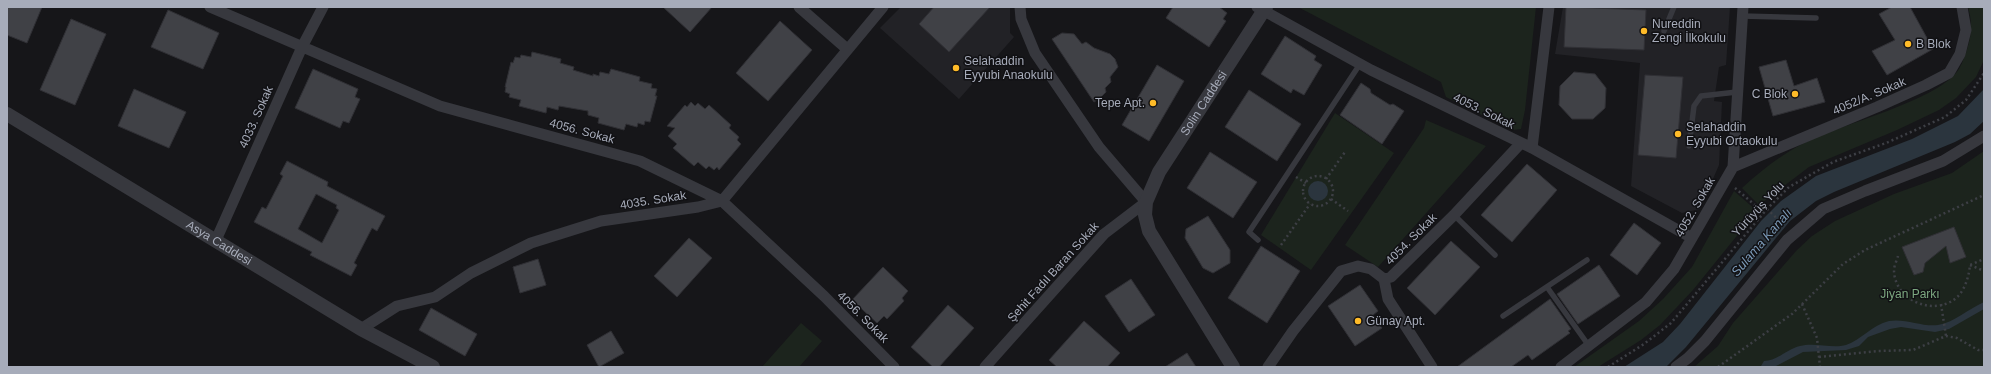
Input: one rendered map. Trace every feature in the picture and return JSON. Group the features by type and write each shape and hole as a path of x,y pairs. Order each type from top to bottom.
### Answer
{"street":[{"name":"4056. Sokak","path":"210,7 440,106 640,161 722,201 824,296 894,367"},
{"name":"4033. Sokak","path":"216,240 302,47 323,7"},
{"path":"799,7 847,49"},
{"path":"722,201 883,7"},
{"path":"1020,7 1021,19 1035,53 1099,146 1146,202 1145,215 1149,231 1233,367"},
{"path":"1532,148 1549,7"},
{"name":"4052/A. Sokak","path":"1733,167 1877,107 1926,85 1949,72 1960,54 1966,30 1962,7"},
{"name":"Solin Caddesi","path":"1146,202 1159,172 1262,8"},
{"name":"4053. Sokak","path":"1262,8 1360,64 1532,148 1692,238"},
{"name":"4052. Sokak","path":"1561,367 1646,302 1674,269 1733,167 1742,11"},
{"name":"Asya Caddesi","path":"7,114 361,329 433,367"},
{"path":"1676,367 1688,358 1705,341 1787,240 1823,209 1943,161 1984,136"},
{"name":"4054. Sokak","path":"1268,367 1340,271 1358,266 1371,269 1384,279 1391,277 1454,215 1521,143"},
{"name":"4035. Sokak","path":"361,329 396,306 435,297 470,273 531,243 600,221 722,201"},
{"name":"Şehit Fadıl Baran Sokak","path":"985,367 1104,234 1146,202"},
{"path":"1384,279 1388,299 1432,367"}],"lane":[{"path":"1664,31 1674,7"},
{"path":"1742,11 1816,18"},
{"path":"1258,240 1249,232 1360,64"},
{"path":"1689,146 1694,106 1701,96 1737,92"},
{"path":"1454,215 1495,256"},
{"path":"1503,316 1587,260"},
{"path":"1547,287 1589,347"}],"path":[{"name":"Yürüyüş Yolu","path":"1608,367 1650,340 1671,323 1763,212 1789,187 1809,174 1833,162 1886,142 1945,116 1955,110 1966,100 1984,74"},
{"path":"1326,179 1345,152"},
{"path":"1319,176 1326,179 1333,190 1331,199 1324,205 1310,204 1304,192 1306,183 1314,177 1319,176"},
{"path":"1725,180 1763,212"},
{"path":"1718,367 1792,314 1843,264 1865,250 1984,196"},
{"path":"1331,199 1348,211"},
{"path":"1281,245 1310,204"},
{"path":"1766,209 1790,230"},
{"path":"1898,256 1894,269 1896,284 1908,298 1918,305 1929,306 1941,304 1954,299 1960,294 1964,286 1970,265"},
{"path":"1970,265 1984,259"},
{"path":"1970,265 1984,271"},
{"path":"1802,304 1817,338 1820,367"},
{"path":"1941,304 1946,336"},
{"path":"1818,357 1878,351 1913,350 1946,336 1957,338 1978,350 1984,350"}],"shaded area":[{"name":"Selahaddin Eyyubi Anaokulu","path":"901,7 1010,7 1010,33 1014,37 959,99 880,28"},
{"path":"1563,7 1730,7 1726,65 1719,67 1714,101 1722,102 1719,165 1700,209 1682,213 1631,186 1640,63 1555,54"}],"green space":[{"path":"1298,7 1536,7 1525,110 1521,129 1512,130 1446,97 1441,82"},
{"path":"1968,7 1984,7 1983,62 1976,77 1956,98 1939,110 1897,130 1809,167 1759,205 1742,188 1759,173 1795,148 1815,138 1914,100 1949,80 1959,69 1969,41 1971,22"},
{"path":"1335,113 1394,153 1311,270 1261,235"},
{"path":"1426,120 1486,146 1378,267 1345,245 1424,128"},
{"name":"Jiyan Parkı","path":"1984,151 1984,367 1694,367 1718,346 1733,323 1797,250 1812,236 1835,221 1894,194 1952,173"},
{"path":"1734,191 1757,211 1693,290 1660,325 1641,340 1598,367 1574,367 1639,321 1663,299 1692,267"},
{"path":"801,323 822,341 799,367 762,367"}],"water":[{"name":"Sulama Kanalı","path":"1984,89 1984,121 1970,134 1955,142 1834,192 1816,201 1790,221 1686,347 1667,366 1624,367 1663,342 1680,324 1761,221 1781,201 1816,176 1912,139 1958,116"},
{"path":"1314,181 1322,181 1328,187 1328,195 1322,201 1314,201 1308,195 1308,187"},
{"path":"1984,302 1984,309 1949,329 1935,332 1901,327 1890,329 1868,337 1859,346 1846,350 1803,352 1774,367 1761,366 1764,361 1778,357 1800,346 1846,345 1857,340 1877,326 1889,321 1895,320 1926,325 1938,325 1956,318"}],"building":[{"path":"7,7 42,7 27,43 7,35"},
{"path":"663,7 712,7 690,32"},
{"path":"934,7 990,7 949,52 919,24"},
{"path":"1173,7 1219,7 1227,13 1223,19 1226,21 1209,47 1166,18"},
{"path":"1566,7 1646,10 1644,50 1564,47"},
{"name":"B Blok","path":"1892,7 1910,7 1933,49 1887,75 1872,51 1895,40 1879,14"},
{"path":"168,10 219,33 203,69 151,47"},
{"path":"71,19 106,34 75,105 40,90"},
{"path":"780,21 812,50 768,101 736,73"},
{"path":"1062,33 1074,34 1082,44 1086,42 1094,48 1110,54 1115,59 1118,67 1110,77 1111,82 1105,88 1106,92 1094,102 1052,39"},
{"path":"1285,36 1316,56 1314,60 1322,65 1304,95 1293,89 1291,93 1261,74"},
{"path":"532,52 561,59 560,63 574,67 573,70 593,76 593,74 599,76 600,72 609,74 611,69 640,77 639,81 652,84 651,88 657,89 655,96 657,96 650,122 645,121 644,125 638,123 637,127 626,124 624,130 598,123 599,118 588,115 588,111 559,106 558,110 547,107 546,113 519,106 521,100 509,97 510,94 505,92 511,62 513,63 515,57 520,58 521,55 531,57"},
{"name":"C Blok","path":"1786,60 1794,86 1817,78 1825,102 1773,116 1759,67"},
{"name":"Tepe Apt.","path":"1157,65 1184,81 1149,141 1122,125"},
{"path":"313,69 358,89 355,97 360,99 349,123 343,121 340,128 295,108"},
{"path":"1574,72 1595,74 1606,88 1605,108 1593,119 1572,119 1559,105 1560,86"},
{"path":"1645,75 1683,77 1676,158 1638,155"},
{"path":"1361,83 1370,89 1371,93 1390,105 1393,104 1404,111 1382,144 1340,115"},
{"path":"134,89 186,112 169,148 118,126"},
{"path":"1249,90 1301,124 1277,161 1225,127"},
{"path":"691,102 695,106 698,103 705,109 709,105 731,125 729,128 739,137 737,140 741,144 719,170 717,167 714,170 709,166 706,169 698,162 694,166 673,148 677,144 668,136 675,128 667,126 685,105 687,107"},
{"path":"1210,152 1257,182 1233,218 1187,188"},
{"path":"287,161 328,182 327,186 385,216 377,231 372,228 354,263 357,265 351,276 310,255 312,252 254,222 262,207 266,209 283,176 280,174","holes":["316,194 337,205 336,208 339,210 322,243 298,229"]},
{"path":"1527,164 1557,190 1512,242 1481,215"},
{"path":"1208,216 1230,250 1230,263 1213,273 1203,268 1185,238 1186,229"},
{"path":"1634,223 1661,243 1637,275 1610,255"},
{"path":"1954,227 1966,257 1950,263 1946,246 1925,263 1923,272 1914,275 1902,247"},
{"path":"689,238 712,258 677,297 654,276"},
{"path":"1451,241 1480,267 1435,315 1407,288"},
{"path":"1261,246 1300,271 1267,323 1228,298"},
{"path":"538,259 546,285 520,293 513,267"},
{"path":"1599,265 1620,296 1578,324 1557,294"},
{"path":"883,267 908,291 902,298 904,301 887,319 884,316 877,323 852,300"},
{"path":"1131,279 1155,315 1129,332 1105,296"},
{"name":"Günay Apt.","path":"1360,285 1378,311 1373,315 1382,328 1355,346 1328,306"},
{"path":"1550,299 1571,329 1568,331 1570,333 1532,360 1528,355 1511,367 1457,367"},
{"path":"948,305 974,328 939,367 933,367 911,347"},
{"path":"431,308 477,334 465,356 419,330"},
{"path":"1084,321 1120,353 1107,367 1057,367 1049,360"},
{"path":"611,331 624,353 599,367 587,345"},
{"path":"1187,353 1196,367 1165,367"}],"place":[{"name":"Nureddin Zengi İlkokulu","path":"1644,31"},
{"name":"B Blok","path":"1908,44"},
{"name":"Selahaddin Eyyubi Anaokulu","path":"956,68"},
{"name":"C Blok","path":"1795,94"},
{"name":"Tepe Apt.","path":"1153,103"},
{"name":"Selahaddin Eyyubi Ortaokulu","path":"1678,134"},
{"name":"Günay Apt.","path":"1358,321"}]}
